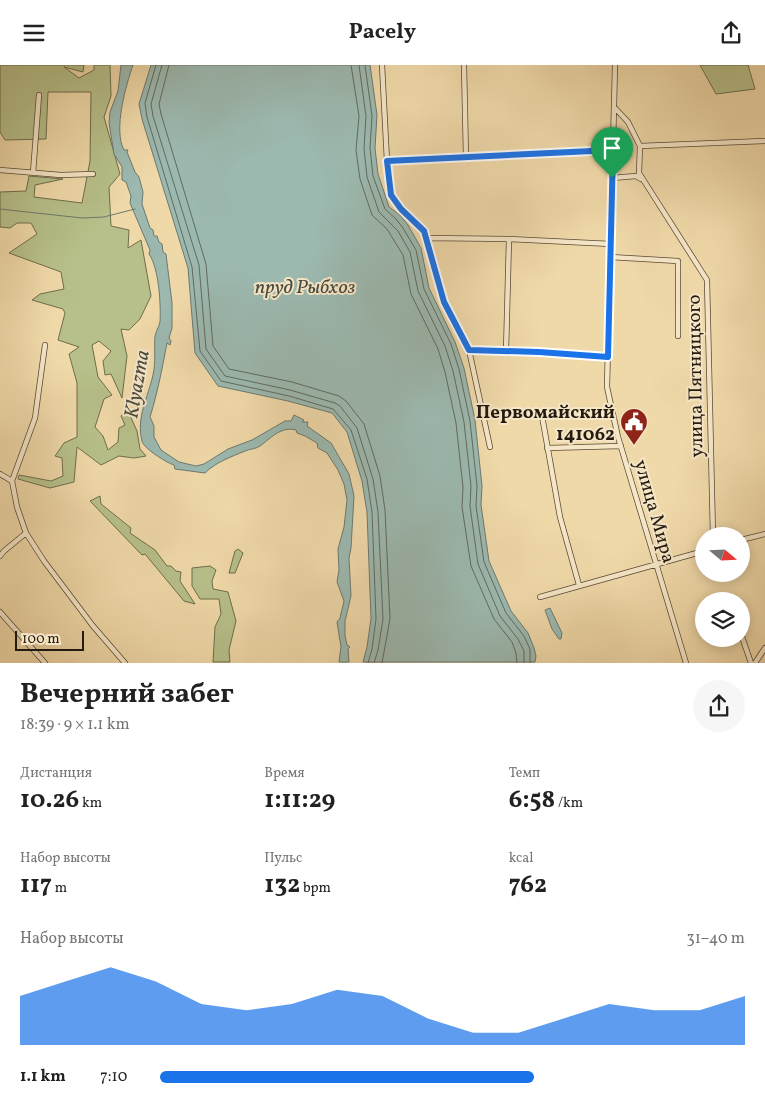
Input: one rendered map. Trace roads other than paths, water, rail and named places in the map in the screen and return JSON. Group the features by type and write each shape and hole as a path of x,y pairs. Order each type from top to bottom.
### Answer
{"street":[{"path":"382,65 387,161 391,195 401,209 424,231 444,302 469,350 490,447"},
{"path":"464,65 466,157"},
{"name":"улица Мира","path":"615,65 607,387 621,445 686,663"},
{"path":"33,173 39,95"},
{"path":"614,107 628,122 640,146 765,141"},
{"name":"улица Пятницкого","path":"640,146 639,173 707,280 713,527"},
{"path":"387,161 613,150"},
{"path":"0,170 61,175 93,174"},
{"path":"612,178 636,176 643,179"},
{"path":"426,238 509,239 611,244"},
{"path":"506,352 509,239"},
{"path":"610,257 678,261 678,336"},
{"path":"44,345 34,418 12,481 17,507 26,533 44,561 92,626 125,663"},
{"path":"469,350 539,352 608,357"},
{"path":"542,416 560,517 579,585"},
{"path":"548,448 621,445"},
{"path":"0,474 12,481"},
{"path":"0,556 2,549 26,533"},
{"path":"750,538 765,534"},
{"path":"540,597 695,554"},
{"path":"0,612 44,663"},
{"path":"745,647 751,663"},
{"path":"756,663 765,648"}],"water":[{"path":"121,65 133,65 122,107 120,120 121,141 124,150 128,150 127,152 135,172 139,177 143,192 142,204 150,228 153,230 154,236 157,236 162,244 163,252 166,254 172,303 172,328 169,338 171,341 170,345 167,343 158,389 150,417 154,426 154,437 161,450 179,462 196,466 204,464 228,449 252,440 285,421 291,421 294,415 304,420 302,422 308,422 307,426 331,443 349,474 354,496 349,558 351,596 345,621 345,636 347,645 350,647 348,649 349,662 339,662 341,647 337,622 340,618 344,601 337,582 339,570 338,549 344,527 347,500 344,484 327,453 318,448 317,443 291,429 276,433 258,447 229,458 205,473 175,469 174,465 143,444 140,424 154,370 155,336 160,322 160,297 155,268 149,254 150,250 130,203 131,196 126,182 122,180 122,167 114,154 109,123 110,112 118,91"},
{"name":"пруд Рыбхоз","path":"151,65 370,65 377,115 375,148 378,174 389,207 400,215 408,225 421,248 429,288 455,342 464,368 475,420 482,486 481,505 489,561 511,611 528,633 536,656 535,662 363,662 371,619 367,512 362,481 347,432 332,413 288,401 218,386 195,353 188,268 139,104"},
{"path":"550,608 562,633 561,639 552,629 545,610"}],"waterway":[{"path":"0,209 82,218 104,217 135,209"}],"place":[{"name":"Первомайский 141062","path":"634,446"}],"water label":[{"name":"Klyazma","path":"136,384"}]}
